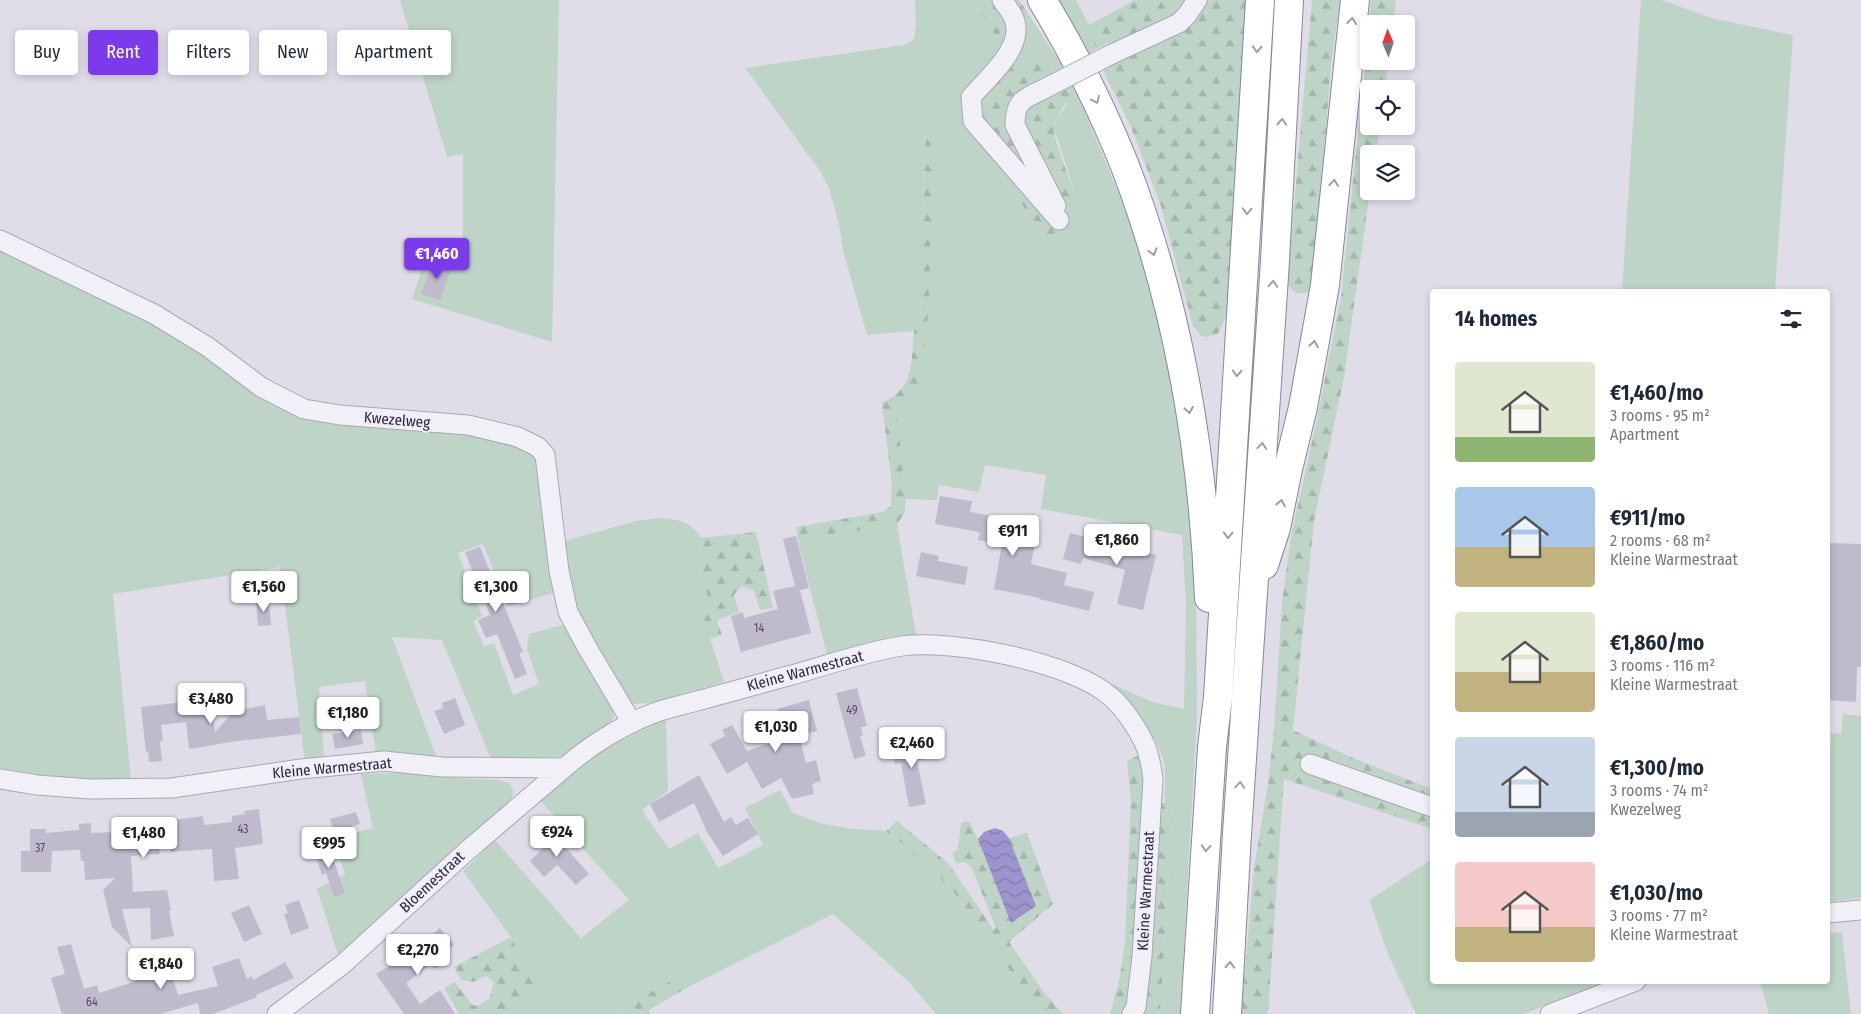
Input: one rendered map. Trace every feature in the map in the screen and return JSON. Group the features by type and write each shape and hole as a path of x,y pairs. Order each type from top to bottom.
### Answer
{"highway":[{"path":"1042,0 1086,77 1125,166 1157,268 1174,337 1192,428 1206,545 1211,638 1212,747"},
{"path":"1195,1014 1212,747 1218,697 1260,0"},
{"path":"1227,1014 1275,261 1289,0"},
{"path":"1252,600 1276,528 1303,408 1325,285 1355,0"}],"street":[{"path":"1002,0 1012,13 1016,30 1009,53 971,98 973,121 1059,220 1056,205 1015,125 1015,110 1023,100 1110,55 1179,23 1188,16 1197,0"},
{"name":"Kwezelweg","path":"0,240 154,314 208,347 261,387 304,409 340,415 468,425 518,438 538,447 545,455 558,571 568,612 632,723"},
{"name":"Kleine Warmestraat","path":"0,779 37,785 90,789 172,788 302,769 384,761 442,767 564,768 574,759 632,723 655,713 848,659 902,646 943,645 989,652 1070,673 1111,696 1128,716 1149,755 1153,779 1140,982 1136,1007 1132,1014"},
{"path":"1310,764 1430,806"},
{"name":"Bloemestraat","path":"277,1014 342,965 468,850 564,768"},
{"path":"1830,912 1861,910"},
{"path":"1550,1014 1628,984"}],"green space":[{"path":"400,0 559,0 552,342 412,299 431,242 463,246 463,154 447,157 422,75 451,75 451,30 409,30"},
{"path":"915,0 973,0 997,38 1031,18 1064,68 1054,73 1045,58 976,134 1004,181 1040,229 1047,247 1054,244 1055,229 1052,211 1075,193 1054,128 1058,117 1066,106 1066,85 1072,81 1133,228 1161,322 1186,454 1196,584 1197,716 1180,1014 1160,1014 1173,803 1165,803 1164,764 1156,742 1142,720 1110,683 1152,702 1184,709 1186,603 1182,535 1041,509 1046,475 985,465 979,492 939,485 937,500 906,499 897,417 920,387 935,125 926,124 920,320 914,331 867,335 843,251 839,224 829,188 820,171 745,68 904,45 914,39 916,26"},
{"path":"973,0 1019,0 1031,18 997,38"},
{"path":"1059,0 1076,0 1089,25 1096,49 1088,54"},
{"path":"1135,0 1249,0 1227,314 1218,334 1207,337 1201,336 1193,326 1161,206 1131,127 1103,70 1119,62 1108,43 1096,49 1089,25"},
{"path":"1312,0 1340,0 1331,65 1314,277 1308,293 1296,293 1287,285"},
{"path":"1371,0 1396,0 1394,15 1370,15"},
{"path":"1641,0 1661,0 1715,19 1793,35 1775,289 1622,289"},
{"path":"1032,56 1045,58 1054,73 1037,81 1044,97 1066,85 1071,93 1058,116 1054,129 1059,151 1075,193 1070,204 1052,211 1055,229 1054,244 1047,248 1040,229 1004,181 976,134 975,112 989,83 1003,68"},
{"path":"1364,70 1387,70 1386,80 1363,80"},
{"path":"1360,112 1360,135 1379,135 1377,145 1360,145 1360,200 1369,200 1344,377 1314,521 1293,730 1353,758 1430,788 1430,828 1284,779 1268,1014 1241,1014 1254,868 1268,784 1274,730 1282,603 1291,536 1316,424 1341,297"},
{"path":"926,124 935,124 928,315 920,387 897,417 906,499 904,514 897,524 798,541 796,527 883,512 891,506 892,485 882,403 893,397 906,382 911,363 914,331 920,320"},
{"path":"0,248 154,323 202,350 248,386 289,412 317,420 451,431 501,439 527,450 540,463 557,592 508,606 483,544 458,553 482,616 473,621 484,646 494,643 513,695 539,684 527,649 529,634 567,624 613,707 614,712 611,723 571,752 561,756 535,760 491,759 442,640 392,637 437,758 376,753 365,681 319,687 324,757 305,762 280,567 113,594 131,781 44,778 0,770"},
{"path":"659,518 684,522 702,538 698,559 712,613 703,616 724,682 652,703 631,704 581,623 571,594 561,542 636,521"},
{"path":"897,524 916,635 886,639 827,655 798,541"},
{"path":"756,532 773,608 760,610 754,591 742,586 734,595 739,612 717,620 722,635 710,639 703,616 712,613 698,559 702,538"},
{"path":"1843,714 1861,716 1861,898 1830,902 1831,734 1841,733"},
{"path":"666,718 668,791 642,810 669,849 698,833 718,868 763,845 745,808 780,790 793,813 823,824 852,829 886,831 927,864 958,897 1031,1000 1044,1014 936,1014 909,982 833,914 690,986 683,974 611,1014 505,1014 539,996 511,937 463,871 495,840 581,938 629,900 539,799 599,753 631,734"},
{"path":"1139,755 1146,774 1134,972 1125,1014 1110,1014 1119,982 1125,942 1131,800 1127,761"},
{"path":"393,773 500,780 510,784 513,790 512,799 339,958 317,889 345,874 333,839 373,828 361,774"},
{"path":"1159,803 1173,803 1160,1014 1143,1014 1148,996"},
{"path":"897,821 948,863 994,930 996,928 971,866 964,862 956,863 952,853 958,849 961,824 966,821 970,823 982,847 1036,906 1009,838 1027,833 1053,904 1009,942 1046,995 1063,1014 1044,1014 1031,1000 958,897 927,864 886,831"},
{"path":"1430,860 1430,984 1604,984 1523,1014 1416,1014 1388,954 1369,900"},
{"path":"1842,932 1851,1014 1769,1014 1761,984 1830,984 1830,933"},
{"path":"511,937 539,996 505,1014 459,1014 444,988 455,982 472,1005 478,1006 489,999 494,982 487,976 473,982 461,980 454,967"},
{"path":"683,974 690,986 649,1010 650,1014 611,1014"}],"water":[{"path":"995,828 1003,831 1009,838 1036,906 1011,923 978,839 984,832"}],"building":[{"path":"433,259 452,265 440,300 421,294"},
{"path":"940,496 972,501 970,512 1007,519 1005,531 1036,537 1031,564 1067,573 1064,585 1094,592 1089,611 1040,598 994,589 1002,544 978,540 980,532 935,524"},
{"path":"1070,533 1156,555 1143,610 1117,604 1125,570 1083,558 1081,564 1063,559"},
{"path":"796,536 809,588 800,590 811,633 741,652 731,616 743,612 744,618 778,609 773,591 795,586 783,539"},
{"path":"1830,543 1861,544 1861,667 1857,667 1856,702 1830,700"},
{"path":"480,547 523,652 520,653 520,656 527,674 515,679 497,634 486,638 478,620 490,615 465,552"},
{"path":"921,552 939,556 938,561 968,567 965,585 916,576"},
{"path":"269,600 271,625 258,626 256,601"},
{"path":"857,688 867,726 861,727 863,735 860,736 866,756 854,759 836,693"},
{"path":"455,698 465,725 444,734 434,711 443,708 442,703"},
{"path":"210,699 215,732 234,711 265,705 267,720 299,717 301,734 237,741 189,749 186,722 161,725 163,741 160,741 162,761 149,762 148,752 146,752 141,707"},
{"path":"809,700 817,731 799,736 806,763 816,760 821,781 812,784 814,794 792,799 781,778 762,789 747,762 727,774 710,744 725,736 722,730 732,725 747,751 786,737 777,709"},
{"path":"361,730 363,744 335,749 332,734"},
{"path":"924,739 927,759 917,761 926,804 909,807 901,763 895,764 892,744"},
{"path":"699,775 724,822 731,817 736,825 748,818 758,834 723,856 707,832 694,803 659,822 650,804"},
{"path":"259,809 263,844 235,848 239,879 214,881 212,849 171,852 163,833 156,836 160,854 131,856 133,892 167,890 174,936 151,940 150,908 122,909 132,947 112,927 103,890 115,878 85,880 84,861 81,861 80,850 52,851 51,872 21,872 21,851 30,851 30,829 46,829 46,833 79,830 79,824 91,823 91,833 116,832 116,824 166,821 203,816 204,825 232,822 232,816 245,814 244,811"},
{"path":"356,812 360,824 334,832 330,819"},
{"path":"547,826 589,874 576,885 557,865 544,877 530,861 543,848 534,838"},
{"path":"328,843 345,894 334,897 326,873 322,875 313,848"},
{"path":"299,900 309,928 291,935 284,914 288,913 285,905"},
{"path":"249,905 262,934 244,942 231,913"},
{"path":"440,928 454,945 444,953 448,959 435,969 430,964 406,983 420,1004 440,990 455,1014 404,1014 376,974 391,965 392,967"},
{"path":"71,944 84,989 97,985 99,993 152,976 150,969 168,963 178,995 218,986 212,967 239,958 247,979 252,976 253,980 285,962 294,978 256,995 257,997 213,1014 200,1014 198,1003 160,1014 62,1014 51,978 65,974 57,947"}]}
